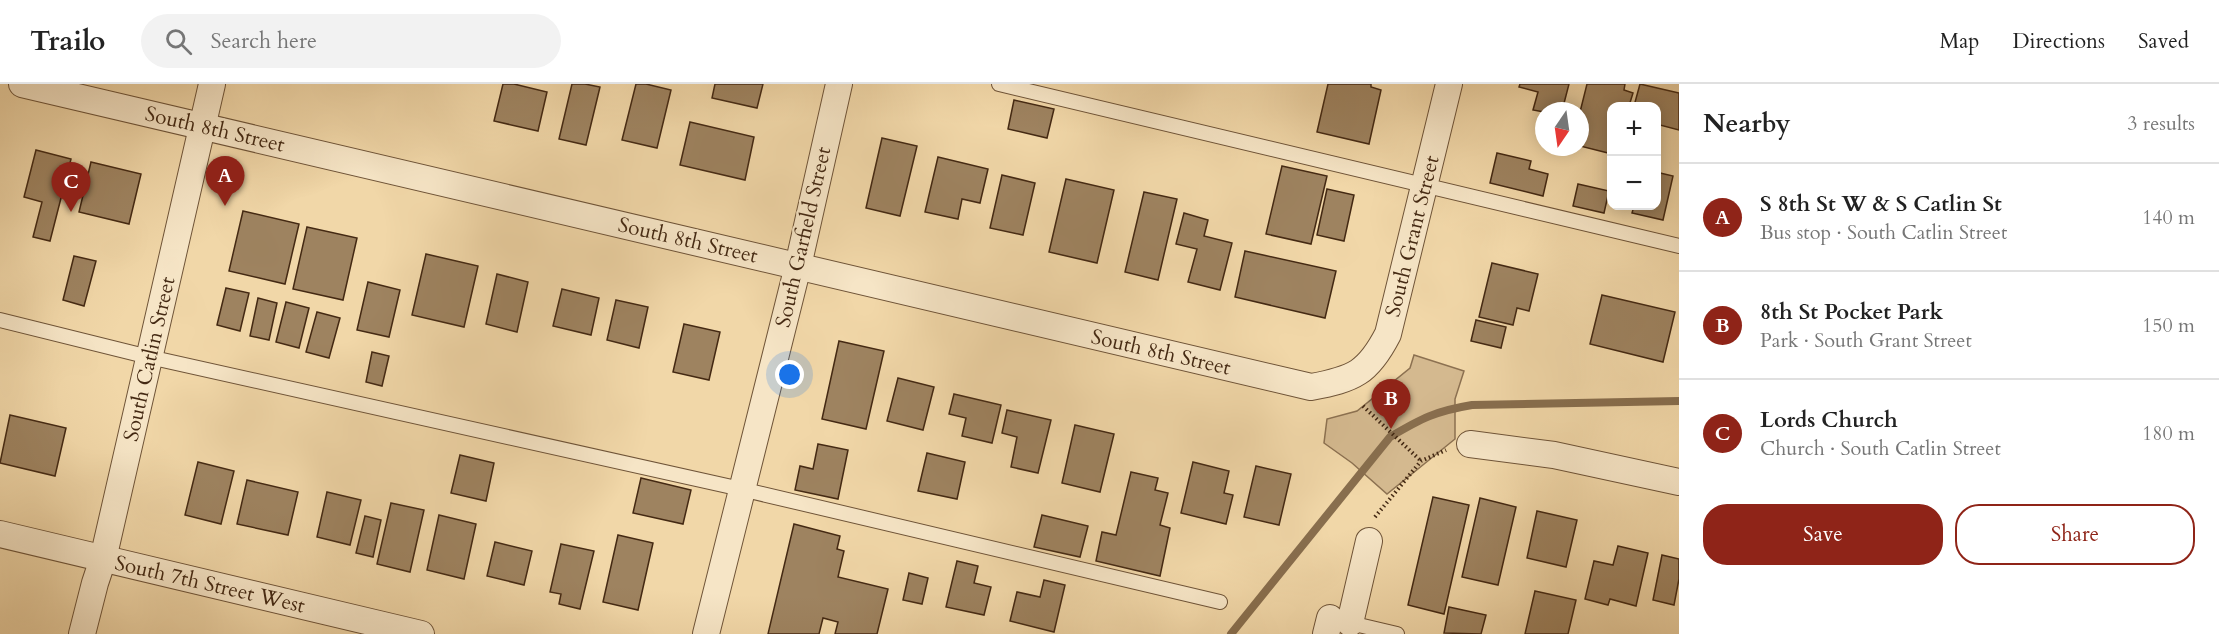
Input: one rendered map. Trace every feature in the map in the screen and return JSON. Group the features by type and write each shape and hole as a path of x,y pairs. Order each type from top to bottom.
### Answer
{"street":[{"name":"South 8th Street","path":"22,84 1282,381 1311,387 1334,383 1353,376"},
{"name":"South Catlin Street","path":"82,634 103,559 212,84"},
{"name":"South Garfield Street","path":"706,634 798,266 839,84"},
{"name":"South Grant Street","path":"1353,376 1370,364 1388,334 1449,84"},
{"path":"1470,444 1554,455 1679,482"},
{"name":"South 7th Street West","path":"0,534 421,634"},
{"path":"1335,625 1369,541"}],"lane":[{"path":"999,84 1679,246"},
{"path":"0,320 149,357 741,489 1220,602"},
{"path":"1335,625 1397,634"}],"path":[{"path":"1362,406 1421,461"},
{"path":"1369,541 1374,519 1421,461 1454,446 1470,444"}],"shaded area":[{"path":"1414,355 1464,371 1455,399 1455,439 1387,494 1352,463 1324,443 1327,419 1357,411 1410,368"}],"building":[{"path":"503,84 514,84 547,92 538,131 494,121"},
{"path":"572,84 600,87 586,145 559,139"},
{"path":"636,84 671,90 657,148 622,140"},
{"path":"715,84 763,84 757,108 712,98"},
{"path":"1328,84 1371,84 1371,87 1381,90 1369,144 1317,132"},
{"path":"1520,84 1569,84 1564,102 1535,102 1538,92 1519,87"},
{"path":"1587,84 1625,84 1624,90 1633,93 1630,102 1607,102 1607,153 1589,148 1589,102 1582,102"},
{"path":"1640,84 1679,93 1679,130 1661,125 1661,102 1635,102"},
{"path":"1014,100 1054,109 1047,138 1008,129"},
{"path":"690,122 754,137 745,180 680,165"},
{"path":"882,138 917,146 900,216 866,208"},
{"path":"36,150 71,159 50,241 33,237 42,202 24,197"},
{"path":"1497,153 1531,161 1529,169 1548,174 1543,196 1490,183"},
{"path":"938,157 988,169 980,203 962,199 958,219 925,212"},
{"path":"91,162 141,174 129,224 79,212"},
{"path":"1282,166 1327,176 1311,244 1266,234"},
{"path":"1661,173 1673,176 1663,220 1632,213 1633,210 1661,210"},
{"path":"1002,175 1035,183 1023,235 990,228"},
{"path":"1066,179 1114,190 1097,263 1049,252"},
{"path":"1578,184 1607,191 1604,213 1573,206"},
{"path":"1327,189 1354,195 1344,241 1317,235"},
{"path":"1144,192 1177,199 1158,280 1125,272"},
{"path":"243,211 299,224 285,284 229,271"},
{"path":"1184,213 1208,220 1204,236 1232,243 1220,290 1188,282 1197,249 1176,244"},
{"path":"307,227 357,238 343,300 293,289"},
{"path":"1245,251 1336,271 1325,318 1235,297"},
{"path":"426,254 478,266 464,327 412,315"},
{"path":"74,256 96,261 84,306 63,300"},
{"path":"1492,263 1538,274 1529,311 1517,308 1513,325 1479,317"},
{"path":"497,274 528,282 517,332 486,324"},
{"path":"368,282 400,290 389,337 357,330"},
{"path":"226,288 249,293 240,331 217,325"},
{"path":"562,289 599,298 591,335 553,326"},
{"path":"1602,295 1675,312 1663,362 1590,344"},
{"path":"258,298 277,303 269,340 250,336"},
{"path":"616,300 648,307 639,348 607,340"},
{"path":"286,302 309,308 299,348 276,342"},
{"path":"317,312 340,318 329,358 306,352"},
{"path":"1476,320 1506,327 1501,348 1471,341"},
{"path":"684,324 720,332 709,380 673,372"},
{"path":"839,341 884,351 866,429 822,419"},
{"path":"372,352 389,356 382,386 366,382"},
{"path":"898,378 934,387 923,430 887,421"},
{"path":"954,394 1001,405 992,443 962,436 966,418 949,414"},
{"path":"1007,410 1051,420 1038,473 1011,467 1017,437 1002,433"},
{"path":"10,415 66,428 55,476 0,463"},
{"path":"1075,425 1114,434 1100,492 1062,483"},
{"path":"818,444 848,450 838,499 795,490 800,466 813,469"},
{"path":"927,453 965,462 957,499 918,491"},
{"path":"460,455 494,463 486,501 451,493"},
{"path":"198,462 234,471 221,524 185,515"},
{"path":"1193,462 1229,471 1224,493 1233,495 1226,524 1181,513"},
{"path":"1256,466 1291,474 1279,525 1244,517"},
{"path":"1131,472 1158,478 1155,490 1168,493 1160,525 1170,528 1160,576 1096,561 1102,532 1116,535"},
{"path":"641,478 691,490 683,524 633,513"},
{"path":"247,480 298,492 288,535 237,524"},
{"path":"327,492 361,500 350,545 317,537"},
{"path":"1433,497 1469,505 1444,614 1408,605"},
{"path":"1480,498 1516,507 1498,585 1462,577"},
{"path":"391,503 424,510 410,572 377,564"},
{"path":"1537,511 1577,520 1566,567 1527,558"},
{"path":"439,515 476,524 464,579 427,570"},
{"path":"1042,515 1088,526 1080,557 1034,547"},
{"path":"365,516 381,520 373,557 356,553"},
{"path":"794,524 840,536 837,549 844,551 838,577 888,589 877,634 835,634 838,622 823,618 819,634 768,634"},
{"path":"618,535 653,543 638,610 603,602"},
{"path":"495,542 532,551 524,585 487,576"},
{"path":"561,544 594,551 580,609 559,604 561,594 550,592"},
{"path":"1618,546 1648,553 1636,606 1610,599 1608,605 1585,599 1594,561 1613,565"},
{"path":"1662,555 1679,559 1679,579 1674,605 1653,600"},
{"path":"957,561 978,566 974,583 991,587 984,615 946,607"},
{"path":"909,573 928,578 922,604 903,600"},
{"path":"1044,580 1065,585 1054,632 1010,621 1017,592 1040,597"},
{"path":"1535,591 1576,600 1568,634 1525,634"},
{"path":"1449,607 1486,615 1481,634 1444,633"}],"waterway":[{"path":"1231,634 1390,437 1411,425 1429,416 1472,405 1679,401"}],"place":[{"name":"S 8th St W & S Catlin St","path":"225,206"},
{"name":"Lords Church","path":"71,212"},
{"name":"8th St Pocket Park","path":"1391,429"}]}
